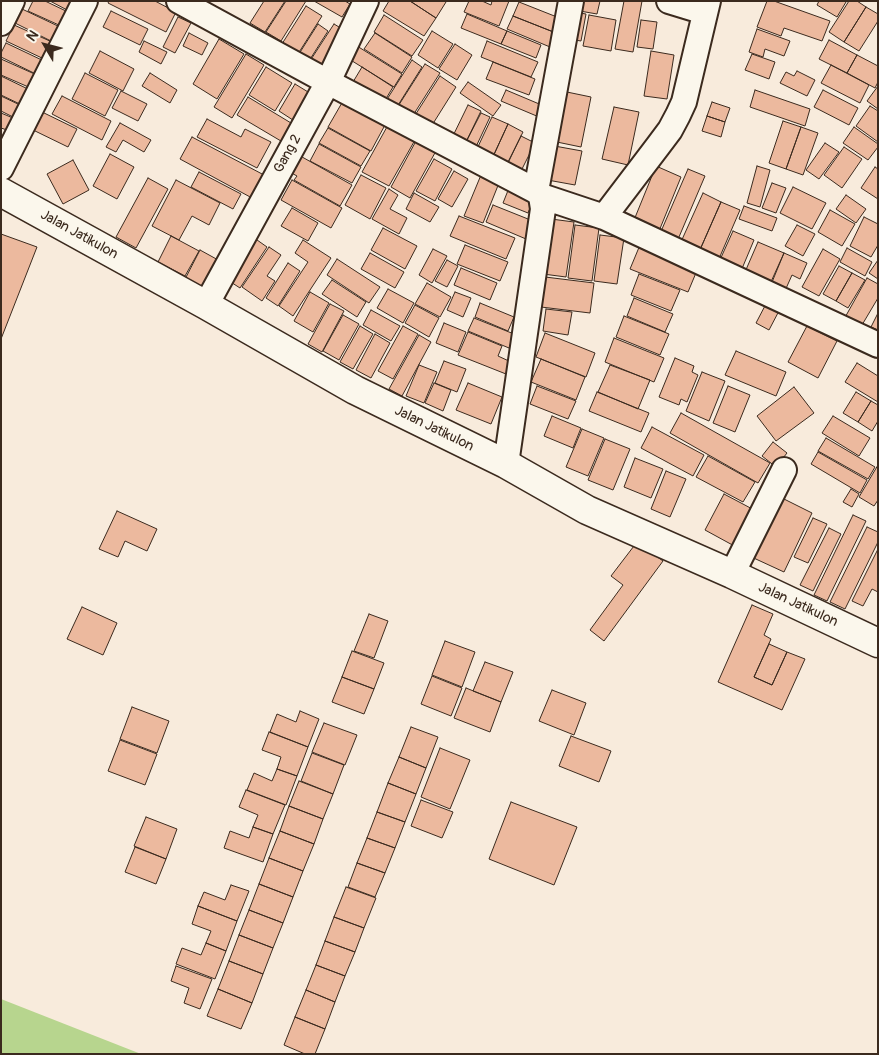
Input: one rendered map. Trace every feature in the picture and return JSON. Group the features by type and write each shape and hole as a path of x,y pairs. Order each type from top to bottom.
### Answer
{"main road":[{"name":"Jalan Jatikulon","path":"1,192 356,390 506,464 587,510 732,574 878,643"}],"street":[{"path":"1,23 12,1"},
{"path":"1,168 85,1"},
{"path":"179,1 538,193 604,218 878,346"},
{"name":"Gang 2","path":"206,305 328,82 366,1"},
{"path":"506,464 543,209 538,193 571,1"},
{"path":"604,218 670,130 684,102 707,7 669,1"},
{"path":"732,574 784,470"}],"green space":[{"path":"1,999 141,1054 1,1054"}],"building":[{"path":"33,1 45,1 68,12 61,26 28,11"},
{"path":"50,1 74,1 69,11"},
{"path":"109,1 155,1 176,12 166,32 108,3"},
{"path":"264,1 285,1 265,32 250,23"},
{"path":"286,1 306,1 281,41 266,32"},
{"path":"314,1 345,1 350,4 342,17"},
{"path":"389,1 410,1 436,18 424,36 383,11"},
{"path":"410,1 445,1 446,2 436,18"},
{"path":"469,1 482,1 491,5 492,1 509,1 499,26 464,12"},
{"path":"575,1 600,1 597,14 574,10"},
{"path":"624,1 642,1 633,52 615,49"},
{"path":"767,1 774,1 830,21 822,41 784,28 781,36 757,27"},
{"path":"819,1 846,2 837,17 817,5"},
{"path":"849,1 857,1 866,7 844,42 829,32"},
{"path":"519,2 562,19 556,33 513,16"},
{"path":"306,6 322,16 296,57 280,47"},
{"path":"866,7 878,14 878,21 859,51 844,42"},
{"path":"22,9 60,27 53,42 15,23"},
{"path":"111,11 148,29 140,45 103,27"},
{"path":"574,12 586,14 581,41 569,39"},
{"path":"467,14 507,31 501,44 461,28"},
{"path":"384,15 423,40 412,56 374,32"},
{"path":"589,15 616,20 611,51 583,46"},
{"path":"513,16 556,33 550,47 507,29"},
{"path":"178,17 191,23 175,53 163,47"},
{"path":"641,20 657,22 653,49 637,47"},
{"path":"318,24 328,31 307,64 297,57"},
{"path":"334,24 349,33 323,74 308,64"},
{"path":"14,25 52,42 44,59 6,41"},
{"path":"757,29 790,41 784,56 765,49 763,57 749,52"},
{"path":"432,31 453,44 438,68 418,55"},
{"path":"507,31 541,45 536,58 501,44"},
{"path":"189,33 208,43 202,55 183,46"},
{"path":"375,33 412,57 402,73 364,49"},
{"path":"219,39 244,54 217,99 193,84"},
{"path":"829,40 857,55 847,73 819,59"},
{"path":"144,41 167,52 161,64 139,52"},
{"path":"487,41 538,62 531,77 481,57"},
{"path":"6,43 46,62 40,76 1,57"},
{"path":"455,44 472,55 457,80 439,69"},
{"path":"357,46 402,74 394,87 349,59"},
{"path":"100,51 134,69 123,91 89,73"},
{"path":"651,51 674,55 667,99 644,96"},
{"path":"246,54 264,65 232,118 214,107"},
{"path":"752,54 775,62 769,79 745,70"},
{"path":"857,55 878,66 878,82 875,88 847,73"},
{"path":"1,59 39,76 33,89 1,75"},
{"path":"412,60 422,67 395,110 384,104"},
{"path":"493,62 535,79 529,95 486,79"},
{"path":"425,64 440,73 410,120 395,111"},
{"path":"831,65 869,85 860,103 821,83"},
{"path":"266,67 292,83 275,111 249,95"},
{"path":"362,67 393,87 384,102 353,82"},
{"path":"797,71 815,80 807,96 780,83 786,72 794,76"},
{"path":"85,73 118,90 105,116 72,99"},
{"path":"150,73 177,90 170,103 142,86"},
{"path":"1,76 32,91 24,106 1,95"},
{"path":"440,76 456,87 429,130 412,120"},
{"path":"468,82 501,105 493,116 460,93"},
{"path":"295,84 313,95 296,122 279,111"},
{"path":"878,86 878,109 867,101"},
{"path":"506,90 544,106 539,117 501,101"},
{"path":"755,90 810,109 805,126 750,107"},
{"path":"823,90 858,108 849,125 814,107"},
{"path":"121,91 147,104 138,121 112,108"},
{"path":"562,91 591,97 581,147 552,141"},
{"path":"1,96 20,105 15,118 1,111"},
{"path":"62,96 111,121 102,140 52,114"},
{"path":"248,97 296,126 286,144 237,115"},
{"path":"343,101 385,125 371,151 328,127"},
{"path":"712,102 730,108 725,122 707,116"},
{"path":"468,105 481,111 462,150 449,144"},
{"path":"870,106 878,111 878,142 856,126"},
{"path":"614,107 639,112 628,165 602,159"},
{"path":"40,111 77,129 68,147 31,129"},
{"path":"1,113 13,118 7,130 1,128"},
{"path":"481,113 490,117 474,151 464,146"},
{"path":"707,116 725,122 721,137 702,131"},
{"path":"492,117 508,124 491,161 475,153"},
{"path":"207,119 241,137 245,129 271,142 257,168 197,137"},
{"path":"783,121 801,127 786,169 769,163"},
{"path":"120,123 151,140 144,152 123,140 116,152 106,147"},
{"path":"508,124 523,132 505,168 491,161"},
{"path":"388,125 415,140 389,186 362,172"},
{"path":"801,127 818,133 803,175 786,169"},
{"path":"854,127 878,144 878,147 868,160 843,143"},
{"path":"328,128 370,151 361,166 319,143"},
{"path":"521,136 535,143 521,171 507,165"},
{"path":"192,137 264,175 252,198 180,159"},
{"path":"416,141 436,151 410,198 391,187"},
{"path":"825,143 839,152 819,179 806,170"},
{"path":"319,144 361,167 352,183 310,161"},
{"path":"549,145 582,151 575,185 542,179"},
{"path":"844,147 862,159 842,188 824,175"},
{"path":"295,153 352,185 340,206 294,180 297,176 286,170"},
{"path":"110,154 134,167 117,199 93,186"},
{"path":"434,159 452,169 435,201 416,191"},
{"path":"73,160 89,190 63,204 47,174"},
{"path":"656,166 681,177 657,236 632,225"},
{"path":"757,166 770,170 760,207 747,203"},
{"path":"875,167 878,169 878,199 861,188"},
{"path":"688,169 705,176 676,244 659,236"},
{"path":"454,171 468,179 452,207 438,199"},
{"path":"199,172 241,194 233,209 191,187"},
{"path":"361,175 386,188 370,219 345,205"},
{"path":"481,175 499,183 483,223 464,216"},
{"path":"148,178 168,189 136,248 116,237"},
{"path":"176,180 220,203 209,225 192,216 179,240 152,226"},
{"path":"292,180 342,208 331,228 281,200"},
{"path":"772,183 786,188 776,213 762,208"},
{"path":"793,187 826,203 812,229 780,213"},
{"path":"509,188 534,198 528,213 503,203"},
{"path":"389,189 398,195 390,209 407,218 399,234 372,219"},
{"path":"414,193 439,207 430,222 406,209"},
{"path":"703,193 721,202 699,252 680,244"},
{"path":"846,195 866,209 856,223 836,209"},
{"path":"721,202 740,210 718,261 699,252"},
{"path":"493,205 533,221 526,239 486,222"},
{"path":"744,206 777,218 772,231 739,219"},
{"path":"292,208 318,223 308,241 281,226"},
{"path":"830,210 855,224 842,246 818,232"},
{"path":"459,216 515,238 506,259 450,236"},
{"path":"864,217 878,224 878,245 871,257 850,246"},
{"path":"551,219 574,222 566,277 543,274"},
{"path":"575,225 599,228 592,281 568,278"},
{"path":"797,225 815,234 803,256 785,246"},
{"path":"383,228 417,246 405,269 371,250"},
{"path":"733,231 754,240 741,271 719,262"},
{"path":"1,234 37,247 1,339"},
{"path":"250,235 267,247 240,288 223,277"},
{"path":"600,235 624,238 617,284 594,281"},
{"path":"171,236 199,251 185,276 158,262"},
{"path":"303,240 331,258 293,316 279,306 308,262 295,253"},
{"path":"758,242 784,253 770,284 745,272"},
{"path":"465,245 508,262 500,281 457,264"},
{"path":"640,245 698,268 688,292 630,269"},
{"path":"269,247 281,255 267,276 275,281 262,301 242,287"},
{"path":"847,248 872,262 865,276 840,262"},
{"path":"433,249 447,256 432,283 419,275"},
{"path":"823,249 840,259 819,296 802,287"},
{"path":"200,250 220,261 203,293 183,283"},
{"path":"370,253 404,272 395,288 361,269"},
{"path":"784,253 807,263 800,279 792,275 784,293 770,287"},
{"path":"337,259 380,287 369,303 327,275"},
{"path":"447,260 458,266 447,287 435,281"},
{"path":"878,260 878,279 869,273"},
{"path":"288,263 300,271 278,306 266,298"},
{"path":"839,266 852,273 836,301 823,294"},
{"path":"461,268 497,283 490,300 454,285"},
{"path":"852,273 865,280 848,308 836,301"},
{"path":"639,274 680,290 671,311 631,295"},
{"path":"545,277 594,283 590,313 541,307"},
{"path":"867,278 878,284 878,298 859,330 843,321"},
{"path":"332,280 366,302 357,317 322,294"},
{"path":"427,283 451,297 440,317 415,304"},
{"path":"388,289 414,303 403,323 377,308"},
{"path":"310,292 329,303 313,332 294,321"},
{"path":"455,292 471,298 463,317 447,310"},
{"path":"634,298 673,314 665,332 627,316"},
{"path":"767,302 780,309 769,330 756,323"},
{"path":"480,303 514,317 508,331 475,317"},
{"path":"330,304 344,311 322,352 308,344"},
{"path":"415,305 439,318 429,337 405,323"},
{"path":"546,309 572,312 568,335 543,331"},
{"path":"371,310 400,326 391,341 363,325"},
{"path":"878,313 878,330 871,327"},
{"path":"343,315 359,324 339,360 323,351"},
{"path":"624,316 669,334 660,355 616,337"},
{"path":"474,318 514,334 509,348 468,331"},
{"path":"444,323 466,332 458,352 436,343"},
{"path":"360,326 373,334 353,369 340,362"},
{"path":"403,326 418,334 393,379 378,371"},
{"path":"807,326 837,341 818,378 788,362"},
{"path":"468,332 502,346 498,356 511,362 506,374 458,355"},
{"path":"545,333 595,353 586,377 536,357"},
{"path":"375,334 390,343 371,378 356,370"},
{"path":"419,335 431,342 402,396 389,389"},
{"path":"614,338 664,358 654,382 605,362"},
{"path":"736,351 786,372 776,396 725,375"},
{"path":"675,358 694,366 692,372 698,375 687,402 681,399 679,405 659,397"},
{"path":"541,359 585,377 576,400 531,382"},
{"path":"444,361 466,369 457,392 435,383"},
{"path":"857,363 878,376 878,402 845,382"},
{"path":"419,365 437,372 424,403 406,396"},
{"path":"610,365 650,380 638,409 598,392"},
{"path":"702,372 725,381 709,421 686,411"},
{"path":"434,383 451,390 443,411 425,403"},
{"path":"468,383 502,397 491,424 456,410"},
{"path":"537,386 576,401 568,419 530,404"},
{"path":"728,386 750,395 735,432 713,423"},
{"path":"794,387 814,413 776,441 757,416"},
{"path":"597,392 649,413 641,432 589,411"},
{"path":"856,392 871,401 858,422 843,413"},
{"path":"871,401 878,405 878,421 872,431 858,422"},
{"path":"681,413 770,463 758,483 670,433"},
{"path":"552,416 581,428 573,448 544,436"},
{"path":"833,416 870,438 859,456 822,433"},
{"path":"652,427 704,455 693,476 641,448"},
{"path":"582,429 604,438 588,476 566,467"},
{"path":"826,438 875,467 868,479 818,451"},
{"path":"605,439 630,449 613,490 588,480"},
{"path":"773,442 787,453 776,467 762,456"},
{"path":"818,452 867,480 860,493 811,464"},
{"path":"708,456 755,482 743,502 696,477"},
{"path":"635,458 663,469 651,498 624,487"},
{"path":"878,465 878,500 874,506 859,497"},
{"path":"666,471 686,479 670,517 651,509"},
{"path":"851,489 859,494 852,507 843,502"},
{"path":"724,494 758,512 738,548 705,530"},
{"path":"774,494 812,513 784,572 745,554"},
{"path":"117,511 157,529 147,551 125,541 118,557 99,549"},
{"path":"853,515 866,521 827,601 814,595"},
{"path":"813,518 827,524 808,563 794,557"},
{"path":"867,527 878,532 878,542 845,609 830,602"},
{"path":"829,528 841,534 813,591 800,585"},
{"path":"637,542 663,561 604,641 590,630 623,585 611,576"},
{"path":"878,549 878,592 872,589 863,606 852,601"},
{"path":"752,605 773,614 764,635 771,639 754,677 772,685 787,652 805,659 782,710 718,682"},
{"path":"82,607 117,623 103,655 67,639"},
{"path":"369,614 388,621 374,658 354,651"},
{"path":"445,641 475,652 462,687 432,675"},
{"path":"769,644 787,652 772,685 754,677"},
{"path":"352,651 384,663 374,689 342,677"},
{"path":"485,662 513,672 501,702 473,691"},
{"path":"432,676 462,688 451,716 421,704"},
{"path":"342,677 374,689 364,714 332,702"},
{"path":"466,688 501,702 490,732 454,718"},
{"path":"552,690 586,703 574,735 539,721"},
{"path":"132,707 169,721 157,753 120,739"},
{"path":"300,711 319,719 308,747 270,732 277,714 296,722"},
{"path":"324,723 357,735 345,765 312,752"},
{"path":"411,727 438,737 426,768 399,757"},
{"path":"269,732 308,747 297,776 277,769 281,757 262,750"},
{"path":"571,736 611,751 599,782 559,766"},
{"path":"120,740 157,754 145,785 108,771"},
{"path":"440,748 470,760 450,809 421,797"},
{"path":"312,753 344,765 333,794 301,781"},
{"path":"399,757 426,768 416,794 388,783"},
{"path":"277,769 297,776 286,805 247,790 254,773 272,781"},
{"path":"299,781 333,794 323,819 289,806"},
{"path":"388,783 416,794 405,822 377,812"},
{"path":"246,790 285,805 273,834 253,827 258,815 239,807"},
{"path":"421,800 453,812 442,838 411,826"},
{"path":"511,802 577,827 554,885 489,859"},
{"path":"289,806 323,819 314,844 280,831"},
{"path":"377,812 405,822 395,848 367,838"},
{"path":"146,817 177,829 166,859 134,846"},
{"path":"253,827 273,834 263,862 224,848 230,831 249,838"},
{"path":"280,831 314,844 303,871 269,858"},
{"path":"367,838 395,848 385,873 357,863"},
{"path":"135,847 166,859 156,884 125,872"},
{"path":"269,858 303,871 293,897 259,884"},
{"path":"357,863 385,873 375,897 348,887"},
{"path":"259,884 293,897 283,923 249,910"},
{"path":"231,885 249,891 237,921 198,906 204,892 225,900"},
{"path":"346,887 376,898 364,928 334,917"},
{"path":"198,906 237,921 226,951 206,943 211,931 192,924"},
{"path":"249,910 283,923 273,948 239,935"},
{"path":"334,917 364,928 355,952 325,941"},
{"path":"239,935 273,948 263,974 229,961"},
{"path":"325,941 355,952 345,976 316,965"},
{"path":"206,943 226,951 215,979 176,964 182,948 201,955"},
{"path":"229,961 263,974 252,1003 218,989"},
{"path":"316,965 345,976 335,1002 306,990"},
{"path":"176,966 212,979 200,1009 184,1003 189,988 171,981"},
{"path":"218,989 252,1003 241,1029 207,1016"},
{"path":"306,990 335,1002 325,1029 295,1017"},
{"path":"295,1017 325,1029 315,1054 305,1054 284,1045"}]}
